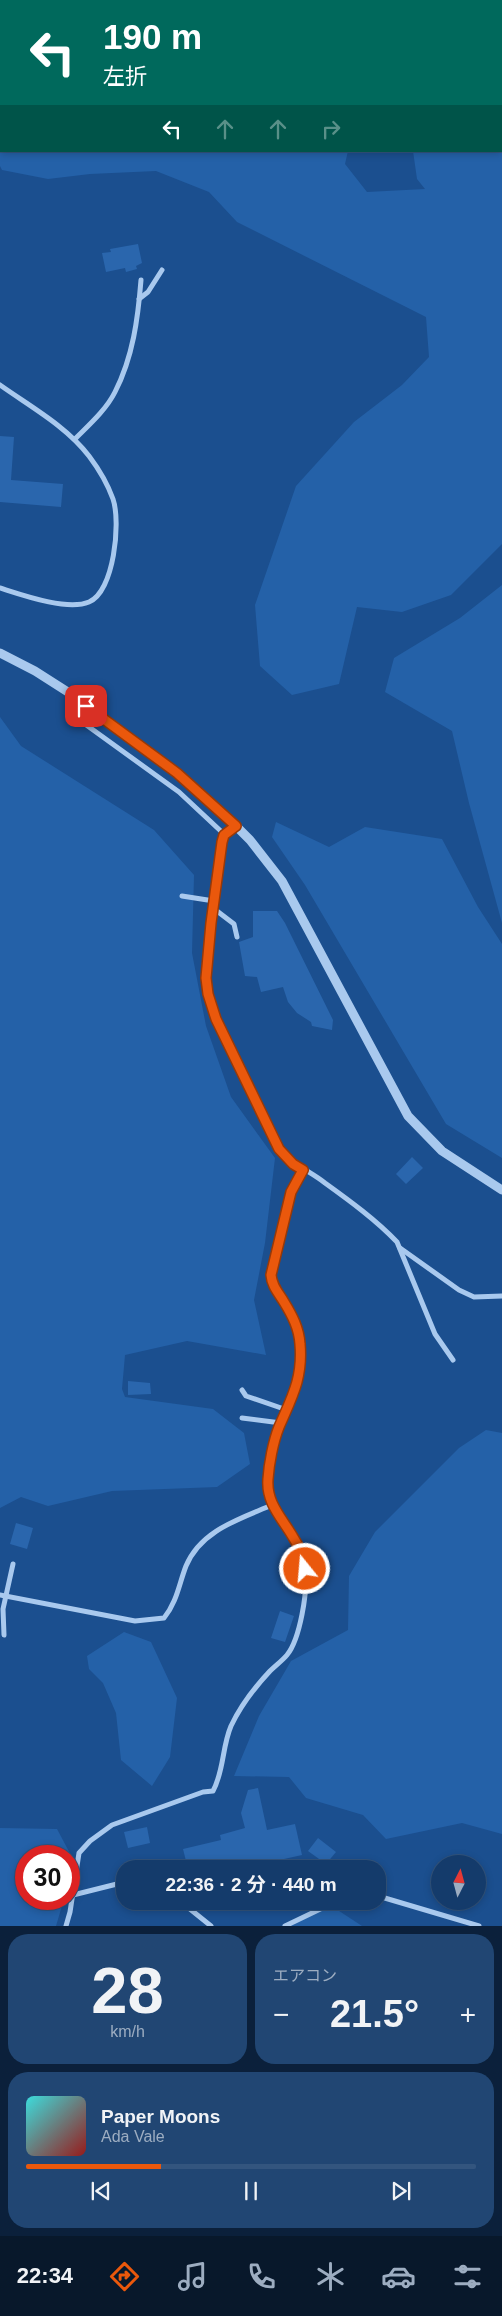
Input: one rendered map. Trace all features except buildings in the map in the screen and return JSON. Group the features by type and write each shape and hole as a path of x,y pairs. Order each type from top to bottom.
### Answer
{"street":[{"path":"140,299 148,292 162,270"},
{"path":"75,439 95,419 114,393 132,345 140,299 141,280"},
{"path":"0,385 75,439 90,458 114,500 116,519 115,551 110,570 96,598 90,602 60,604 0,588"},
{"path":"0,652 71,694 177,773 236,826 282,881 408,1116 442,1151 502,1190"},
{"path":"78,719 180,792 224,835"},
{"path":"236,826 224,835 213,908 206,978 208,994 216,1019 279,1149 293,1164 324,1182 386,1231 400,1248 459,1290 474,1297 502,1296"},
{"path":"182,896 214,901"},
{"path":"213,908 234,924 237,937"},
{"path":"80,1853 90,1841 112,1824 203,1792 213,1791 220,1780 230,1728 251,1693 287,1655 298,1633 306,1580 305,1569 298,1545 272,1505 269,1496 268,1479 276,1436 298,1382 301,1365 300,1342 295,1322 272,1283 271,1275 291,1192 303,1170"},
{"path":"400,1248 436,1334 453,1360"},
{"path":"242,1390 246,1396 287,1410"},
{"path":"242,1418 282,1422"},
{"path":"2,1595 135,1621 164,1618 172,1608 187,1565 200,1544 219,1528 272,1505"},
{"path":"4,1634 2,1595 13,1564"},
{"path":"80,1893 116,1884"},
{"path":"386,1898 478,1926"},
{"path":"66,1926 70,1910"},
{"path":"191,1910 211,1926"},
{"path":"285,1926 318,1910"}],"shaded area":[{"path":"0,152 348,152 345,164 367,192 425,189 417,179 413,152 502,152 502,544 451,595 402,612 357,607 339,684 292,695 260,666 255,605 296,486 354,422 402,385 429,357 426,317 237,222 209,192 156,171 90,174 48,179 2,170 0,166"},
{"path":"502,585 502,923 469,803 452,731 385,692 394,658 460,618"},
{"path":"0,717 21,746 154,830 194,875 192,953 206,1026 231,1097 275,1158 265,1243 254,1300 266,1355 187,1341 125,1355 122,1389 125,1397 213,1409 244,1433 250,1464 217,1487 112,1491 48,1506 21,1497 0,1508"},
{"path":"276,822 329,847 365,827 442,839 478,907 502,944 502,1158 446,1124 305,885 272,837"},
{"path":"486,1430 502,1433 502,1834 462,1823 386,1839 363,1815 306,1798 289,1777 234,1776 259,1716 291,1661 348,1630 349,1576 375,1532 459,1448"},
{"path":"124,1632 151,1642 177,1698 170,1757 152,1786 121,1760 116,1713 103,1683 89,1669 87,1656"},
{"path":"0,1828 57,1829 66,1845 15,1845 15,1910 61,1910 56,1926 0,1926"},
{"path":"318,1910 338,1910 362,1926 281,1926"}],"route":[{"path":"86,706 177,773 236,826 224,835 220,852 206,978 208,994 216,1019 252,1096 279,1149 293,1164 303,1170 291,1192 271,1275 272,1283 295,1322 300,1342 301,1365 298,1382 276,1436 268,1479 269,1496 272,1505 294,1538 301,1552 305,1569"}]}
